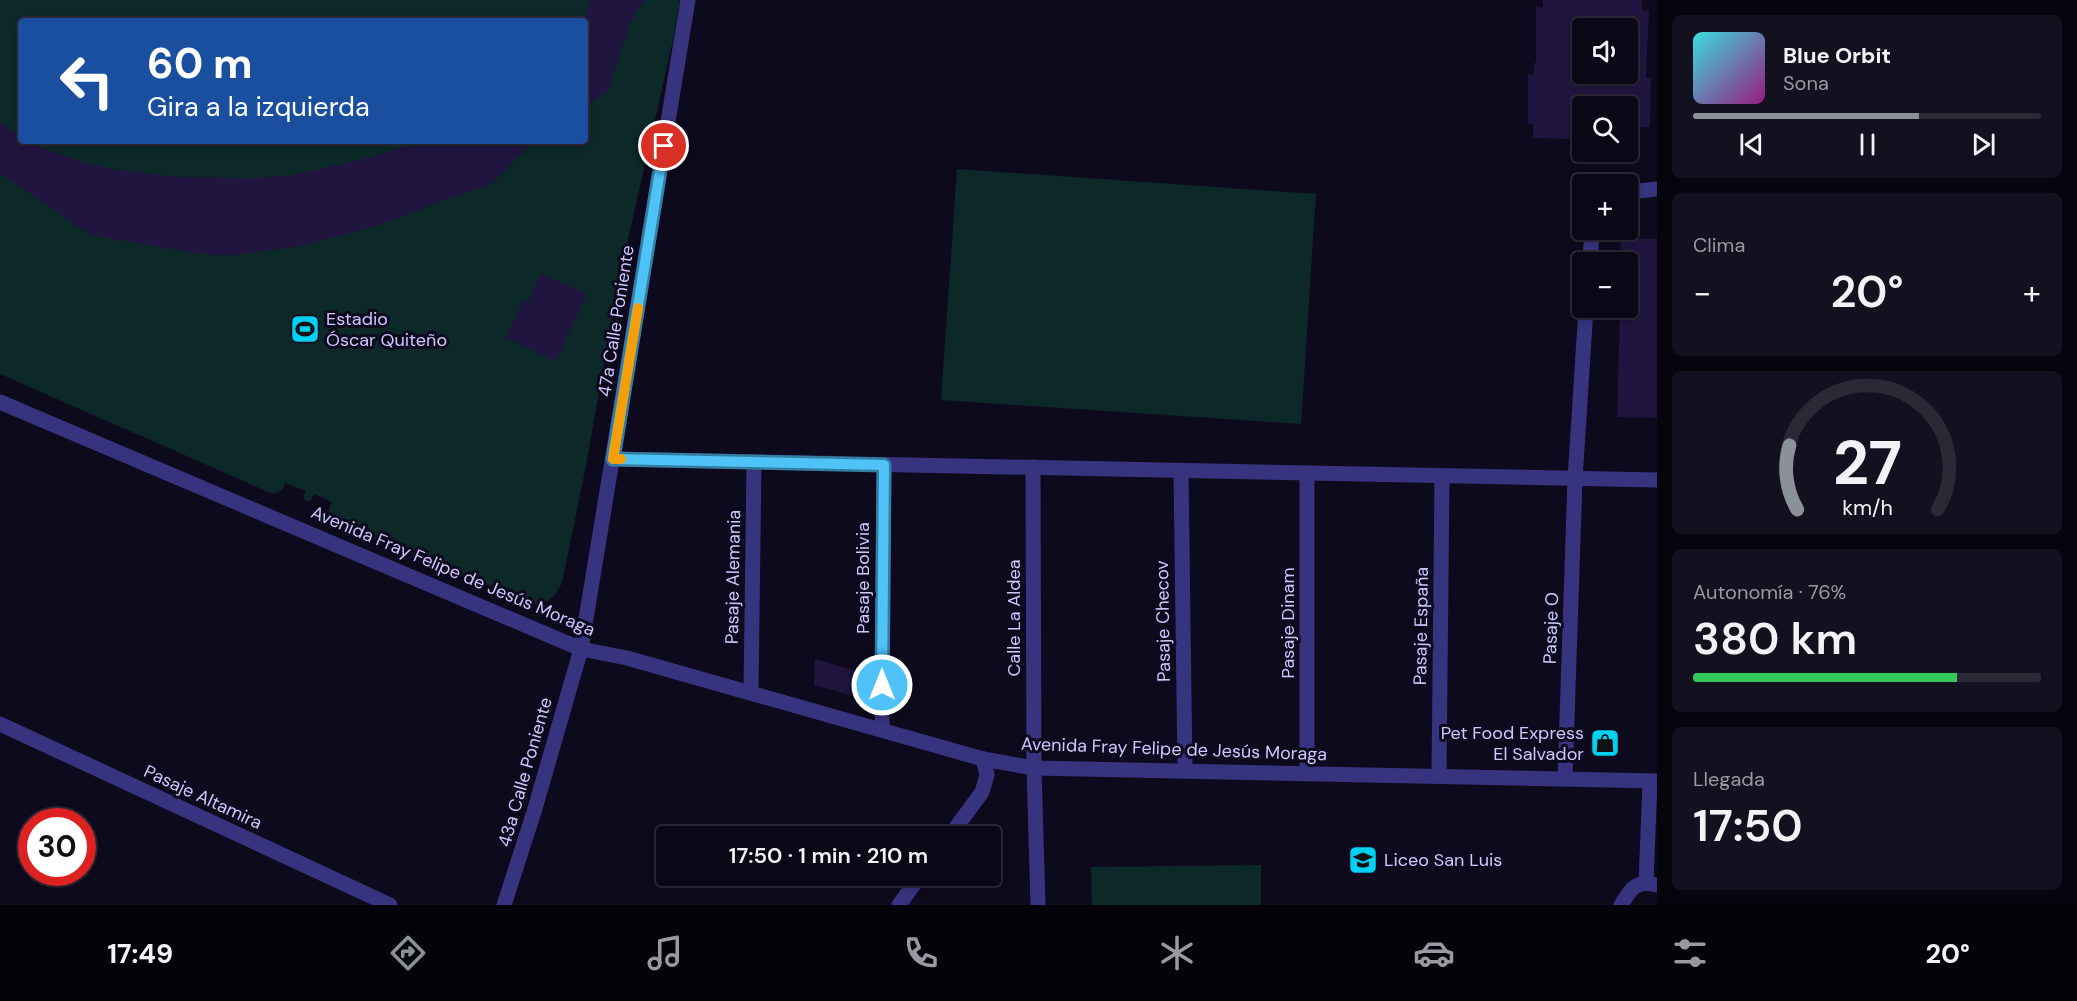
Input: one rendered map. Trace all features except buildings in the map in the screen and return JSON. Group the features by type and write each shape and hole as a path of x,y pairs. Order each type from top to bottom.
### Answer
{"street":[{"name":"47a Calle Poniente","path":"581,649 688,0"},
{"path":"1638,191 1657,189"},
{"name":"Pasaje O","path":"1565,779 1575,479 1585,318"},
{"name":"Avenida Fray Felipe de Jesús Moraga","path":"0,402 581,649 627,658 983,759 1034,768 1653,781"},
{"path":"613,459 1657,480"},
{"name":"Pasaje Alemania","path":"751,692 754,462"},
{"name":"Pasaje Bolivia","path":"882,729 884,465"},
{"name":"Calle La Aldea","path":"1033,467 1034,768 1038,905"},
{"name":"Pasaje Checov","path":"1180,471 1185,771"},
{"name":"Pasaje Dinam","path":"1307,473 1307,774"},
{"name":"Pasaje España","path":"1439,776 1442,476"},
{"name":"43a Calle Poniente","path":"504,905 534,812 581,649"},
{"name":"Pasaje Altamira","path":"0,724 390,905"},
{"path":"957,826 982,792 987,776 983,759"},
{"path":"1621,905 1632,887 1652,884 1653,781"},
{"path":"899,905 913,886"}],"green space":[{"name":"Estadio Óscar Quiteño","path":"0,0 680,0 618,284 586,466 562,583 554,596 542,603 532,603 334,523 329,509 332,502 314,494 310,502 303,499 306,491 285,483 283,489 273,494 0,374"},
{"path":"957,169 1316,194 1301,424 941,400"},
{"path":"1261,865 1261,905 1092,905 1091,867"}],"slow traffic":[{"path":"621,459 613,459 638,308"}],"place":[{"name":"Estadio Óscar Quiteño","path":"305,329"},
{"name":"Pet Food Express El Salvador","path":"1605,743"},
{"name":"Liceo San Luis","path":"1363,860"}],"route":[{"path":"664,146 613,459 884,465 882,685"}]}
